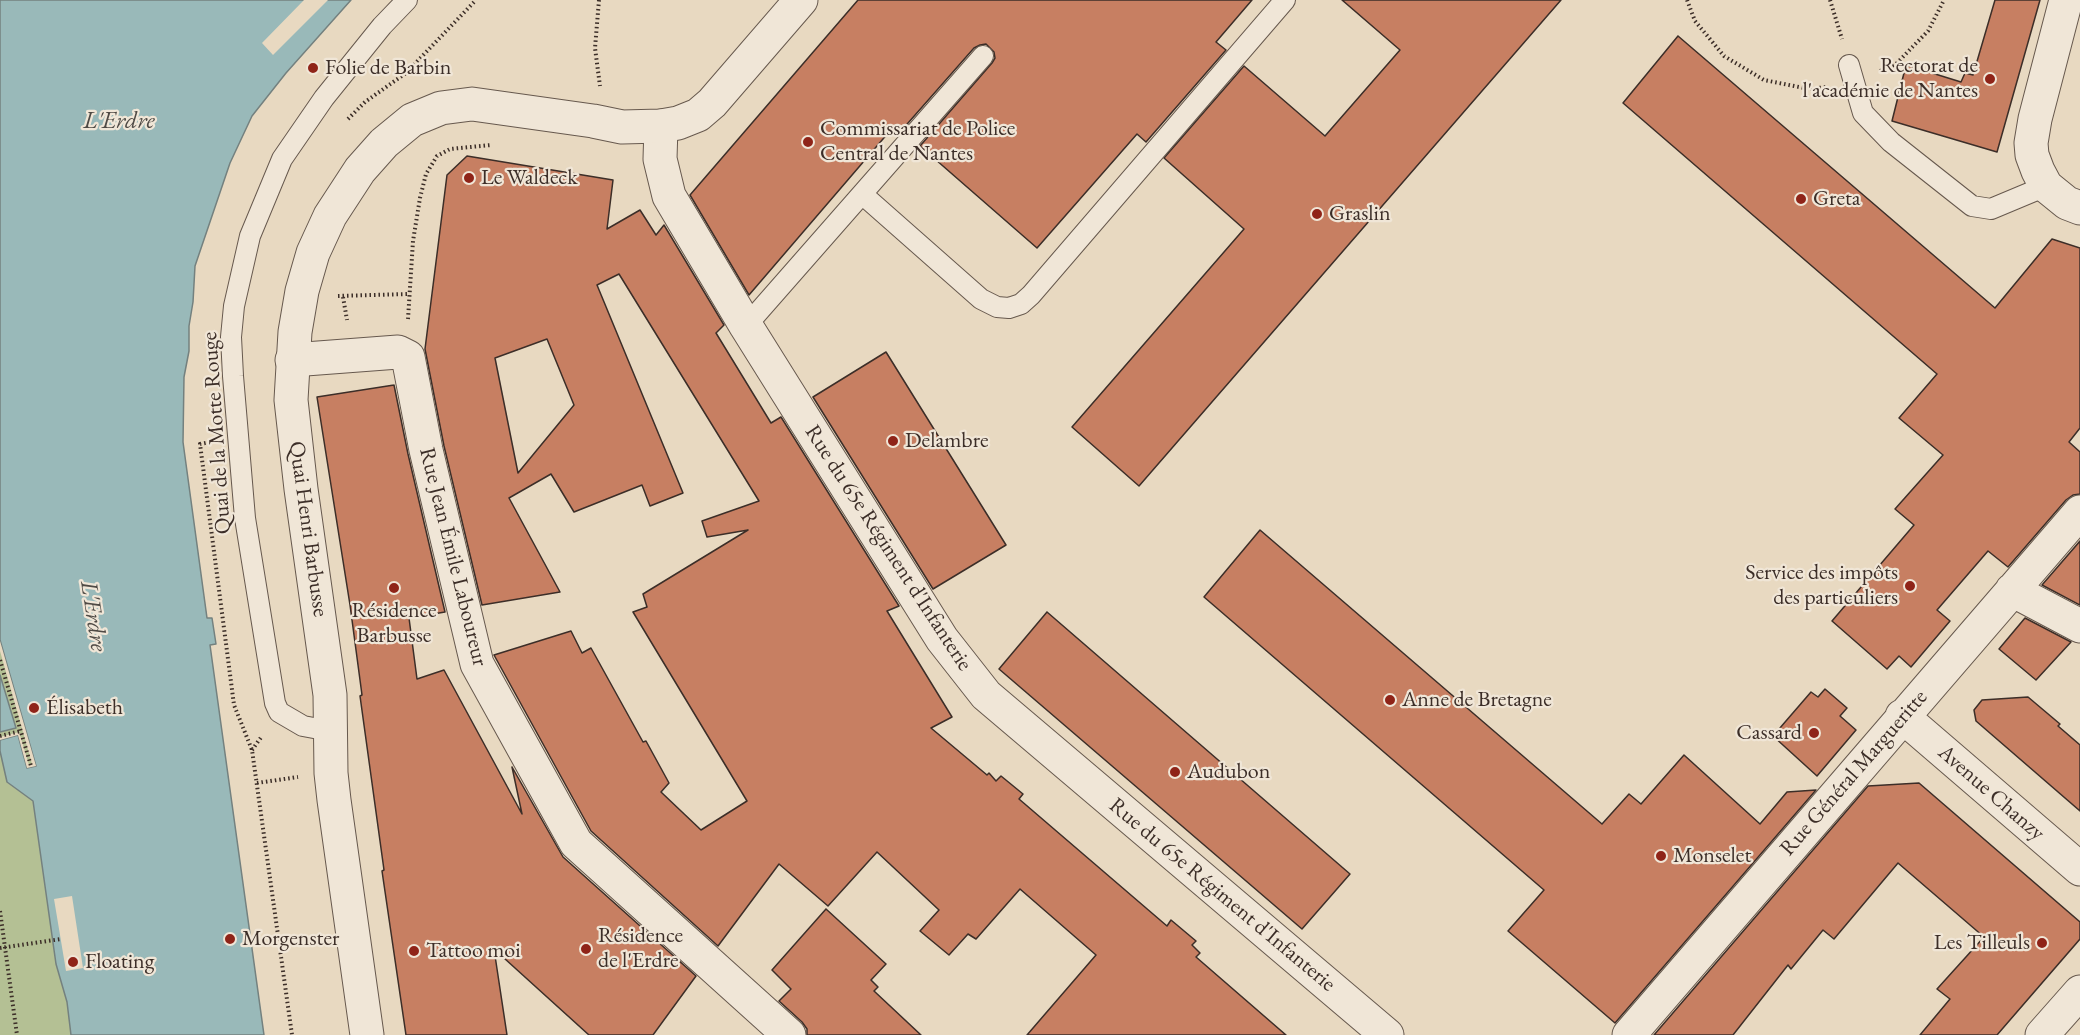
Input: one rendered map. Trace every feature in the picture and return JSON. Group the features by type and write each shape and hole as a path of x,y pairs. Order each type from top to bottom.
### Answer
{"street":[{"name":"Quai Henri Barbusse","path":"367,1035 334,800 329,683 301,489 291,400 292,360 302,291 313,253 330,216 360,170 384,143 412,120 441,108 472,104 622,127 662,126 698,115 712,103 801,0"},
{"path":"2066,0 2035,119 2031,143 2032,155 2046,186 2067,202 2080,208"},
{"name":"Rue du 65e Régiment d'Infanterie","path":"662,126 660,159 669,196 746,326 942,639 986,695 1387,1035"},
{"path":"292,360 398,352 408,357"},
{"name":"Rue Jean Émile Laboureur","path":"408,357 431,471 477,664 576,843 789,1035"},
{"name":"Rue Général Margueritte","path":"1629,1035 2080,512"},
{"path":"2012,591 2080,626"},
{"name":"Avenue Chanzy","path":"1902,716 2080,869"},
{"path":"2042,1035 2080,992"}],"lane":[{"name":"Quai de la Motte Rouge","path":"330,730 303,726 279,712 275,703 245,518 232,376 231,337 234,306 250,236 282,159 324,98 382,26 407,0"},
{"path":"862,194 981,299 997,307 1009,308 1021,304 1285,0"},
{"path":"746,326 983,56"},
{"path":"1852,74 1863,113 1884,135 1972,206 1991,209 2046,186"}],"path":[{"path":"599,0 595,48 600,90"},
{"path":"1687,0 1695,21 1724,56 1764,80 1809,89 1852,74 1896,64 1928,32 1944,0"},
{"path":"1830,0 1852,74"},
{"path":"408,357 413,241 426,174 437,156 450,149 493,145"},
{"path":"343,297 409,294"},
{"path":"200,444 234,705 252,750 292,1035"},
{"path":"0,660 31,766"},
{"path":"0,736 21,730"},
{"path":"257,783 298,777"},
{"path":"0,911 2,947 17,1035"},
{"path":"2,947 61,939"}],"green space":[{"path":"0,640 36,766 27,768 18,735 0,740 0,732 15,728 0,675"},
{"path":"0,751 7,782 33,801 56,964 67,1002 71,1035 0,1035"}],"water":[{"name":"L'Erdre","path":"0,0 351,0 286,73 252,116 230,163 195,266 189,351 184,377 183,442 207,618 212,618 216,644 210,645 264,1035 71,1035 67,1002 56,964 33,801 7,782 0,751 0,740 18,735 27,768 36,766 0,640"},
{"path":"0,675 16,728 0,732"}],"pier":[{"path":"304,0 328,0 273,55 262,43"},
{"path":"0,641 36,766 27,768 18,735 0,740 0,737 19,732 29,765 32,764 0,651"},
{"path":"72,896 83,968 66,971 54,899"}],"building":[{"path":"858,0 1252,0 1216,42 1226,50 1146,142 1137,134 1037,248 920,146 992,63 995,58 994,52 986,44 974,48 901,131 895,125 749,295 690,195"},
{"name":"Graslin","path":"1342,0 1561,0 1139,486 1072,427 1244,229 1164,158 1244,66 1325,136 1400,50"},
{"name":"Rectorat de l'académie de Nantes","path":"1995,0 2040,0 1997,152 1892,121 1906,65 1961,82 1965,73 1973,75"},
{"name":"Greta","path":"1678,36 1995,308 2052,239 2080,248 2080,428 2069,442 2080,452 2080,494 2073,495 2066,500 2008,567 1988,551 1937,610 1950,621 1911,667 1899,656 1887,669 1832,621 1914,525 1895,509 1943,455 1899,418 1937,374 1623,103"},
{"path":"467,156 613,180 607,229 640,210 656,235 664,225 724,325 716,333 771,423 781,417 899,606 887,611 952,717 931,728 987,775 989,773 996,781 1001,776 1023,794 1019,799 1167,926 1171,920 1196,941 1192,945 1200,953 1196,957 1286,1035 1027,1035 1096,955 1020,889 976,939 968,934 949,955 920,931 939,910 877,852 828,906 779,864 718,946 591,831 494,655 571,631 582,653 591,648 643,742 646,741 669,783 661,792 701,830 747,801 633,612 647,607 643,594 748,530 707,537 702,521 759,501 619,274 597,285 683,493 650,506 642,485 574,512 551,474 509,498 560,592 482,605 444,446 425,349 447,175","holes":["547,339 574,405 518,473 495,358"]},
{"name":"Delambre","path":"886,352 1006,545 933,589 813,397"},
{"path":"394,385 445,612 409,618 417,679 444,670 522,814 512,767 563,857 696,976 653,1035 589,1035 494,949 507,1035 406,1035 382,871 384,870 350,605 317,397"},
{"path":"1260,530 1602,824 1629,794 1641,804 1684,755 1760,824 1787,792 1816,790 1615,1023 1508,931 1544,890 1204,597"},
{"path":"2080,541 2080,605 2042,585"},
{"name":"Audubon","path":"1047,612 1350,874 1302,929 999,669"},
{"path":"2025,618 2071,642 2036,680 1999,649"},
{"name":"Cassard","path":"1825,689 1847,708 1840,716 1856,730 1817,776 1773,736 1811,692 1818,697"},
{"path":"2028,697 2060,724 2058,726 2080,745 2080,811 1976,721 1974,710 1982,700"},
{"path":"1919,783 2080,922 2080,939 1997,1035 1920,1035 1950,999 1937,989 1984,937 1898,863 1834,939 1823,930 1791,969 1788,965 1733,1035 1654,1035 1868,786"},
{"path":"826,909 886,964 871,980 878,987 874,991 921,1035 807,1035 807,1029 802,1022 779,1001 791,989 772,970"}],"place":[{"name":"Folie de Barbin","path":"313,68"},
{"name":"Rectorat de l'académie de Nantes","path":"1990,79"},
{"name":"Commissariat de Police Central de Nantes","path":"808,142"},
{"name":"Le Waldeck","path":"469,178"},
{"name":"Greta","path":"1801,199"},
{"name":"Graslin","path":"1317,214"},
{"name":"Delambre","path":"893,441"},
{"name":"Service des impôts des particuliers","path":"1910,586"},
{"name":"Résidence Barbusse","path":"394,588"},
{"name":"Anne de Bretagne","path":"1390,700"},
{"name":"Élisabeth","path":"34,708"},
{"name":"Cassard","path":"1814,733"},
{"name":"Audubon","path":"1175,772"},
{"name":"Monselet","path":"1661,856"},
{"name":"Morgenster","path":"230,939"},
{"name":"Les Tilleuls","path":"2042,943"},
{"name":"Résidence de l'Erdre","path":"586,949"},
{"name":"Tattoo moi","path":"414,951"},
{"name":"Floating","path":"73,962"}]}
